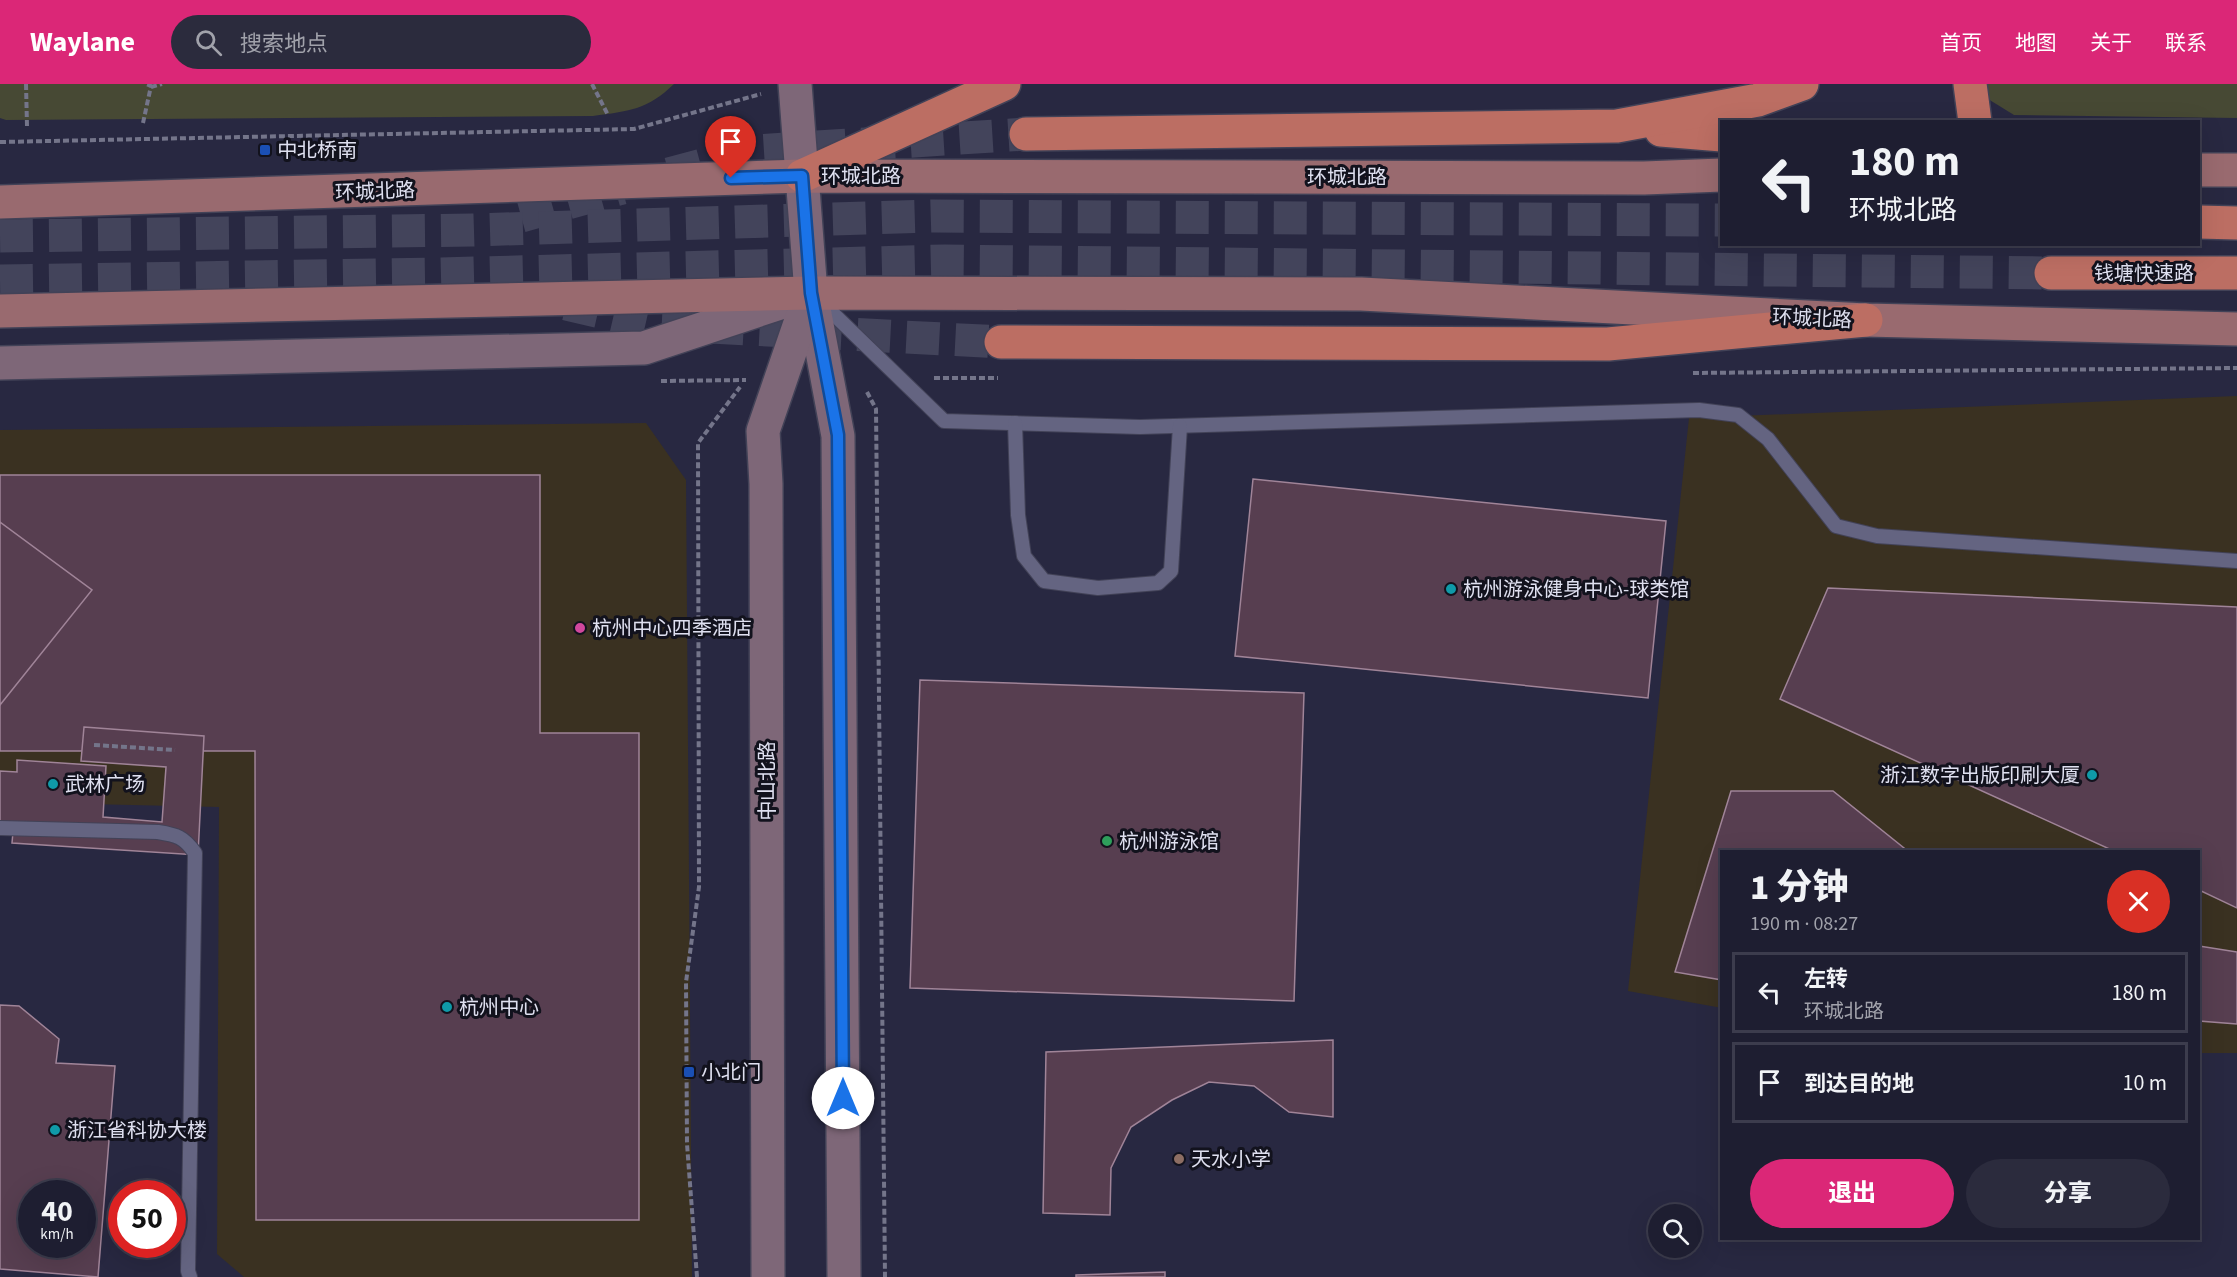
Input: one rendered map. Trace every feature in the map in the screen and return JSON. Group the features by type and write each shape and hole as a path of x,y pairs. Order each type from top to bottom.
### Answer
{"highway":[{"path":"802,176 1004,84"},
{"path":"1617,126 1758,100 1802,84"},
{"path":"1970,84 1975,120"},
{"path":"1026,134 1617,126 1720,135"},
{"path":"2200,222 2237,223"},
{"name":"钱塘快速路","path":"2050,273 2237,273"},
{"path":"1001,342 1608,344 1866,320"}],"main road":[{"name":"中山北路","path":"795,84 811,293 838,435 844,1277"},
{"path":"2200,170 2237,170"},
{"name":"环城北路","path":"0,202 802,176 1644,178 1720,175"},
{"name":"中山北路","path":"768,1277 766,484 763,431 811,293"},
{"name":"环城北路","path":"0,311 811,293 1361,294 1866,320 2237,329"},
{"name":"环城北路","path":"0,363 644,348 811,293"}],"lane":[{"path":"811,293 944,421 1140,427 1699,410 1738,415 1768,439 1836,526 1877,536 2237,561"},
{"path":"1015,423 1018,515 1024,556 1044,581 1098,588 1158,583 1171,571 1180,426"},
{"path":"0,828 158,832 174,835 188,842 195,853 188,1271 190,1277"}],"path":[{"path":"26,84 27,126"},
{"path":"143,123 151,86 148,85 162,84"},
{"path":"592,84 608,115"},
{"path":"0,142 634,129 795,84"},
{"path":"1880,372 2237,368"},
{"path":"698,1277 687,1144 686,982 699,887 698,443 752,371"},
{"path":"94,745 174,750"}],"shaded area":[{"path":"2237,396 2237,1053 2200,1053 2200,850 1720,850 1720,1008 1628,991 1689,418"},
{"name":"杭州中心","path":"646,423 686,480 692,1277 244,1277 217,1254 219,807 0,802 0,430"}],"green space":[{"path":"0,84 674,84 655,99 637,108 593,116 6,120 0,118"},
{"path":"1977,84 2237,84 2237,118 2014,115 1980,94"}],"building":[{"name":"杭州中心","path":"0,475 540,475 540,733 639,733 639,1220 256,1220 255,751 0,751"},
{"name":"杭州游泳健身中心-球类馆","path":"1253,479 1666,521 1648,698 1235,656"},
{"path":"0,522 92,590 0,705"},
{"name":"浙江数字出版印刷大厦","path":"1828,588 2237,607 2237,908 2200,890 2200,850 2112,850 1780,699"},
{"name":"杭州游泳馆","path":"920,680 1304,693 1294,1001 910,988"},
{"name":"武林广场","path":"84,727 204,736 198,855 12,843 13,832 0,831 0,771 17,772 17,760 106,766 103,817 162,822 166,767 81,761"},
{"path":"1731,791 1833,791 1907,850 1720,850 1720,980 1675,972"},
{"path":"2200,946 2237,952 2237,1024 2200,1021"},
{"name":"浙江省科协大楼","path":"0,1005 19,1006 59,1039 56,1063 115,1066 98,1277 0,1269"},
{"path":"1333,1040 1333,1117 1289,1112 1254,1086 1209,1082 1172,1100 1131,1127 1111,1168 1110,1215 1043,1213 1046,1052"},
{"path":"1165,1272 1165,1277 1076,1277 1076,1275"}],"tunnel":[{"path":"669,174 754,151 1026,134"},
{"path":"521,216 622,188"},
{"path":"0,236 472,230 933,216 1720,220"},
{"path":"0,281 439,274 945,261 2051,273"},
{"path":"566,304 653,324 1001,342"}],"place":[{"name":"中北桥南","path":"265,150"},
{"name":"杭州游泳健身中心-球类馆","path":"1451,589"},
{"name":"杭州中心四季酒店","path":"580,628"},
{"name":"浙江数字出版印刷大厦","path":"2092,775"},
{"name":"武林广场","path":"53,784"},
{"name":"杭州游泳馆","path":"1107,841"},
{"name":"杭州中心","path":"447,1007"},
{"name":"小北门","path":"689,1072"},
{"name":"浙江省科协大楼","path":"55,1130"},
{"name":"天水小学","path":"1179,1159"}],"route":[{"path":"731,178 802,176 811,293 838,435 843,1098"}]}
